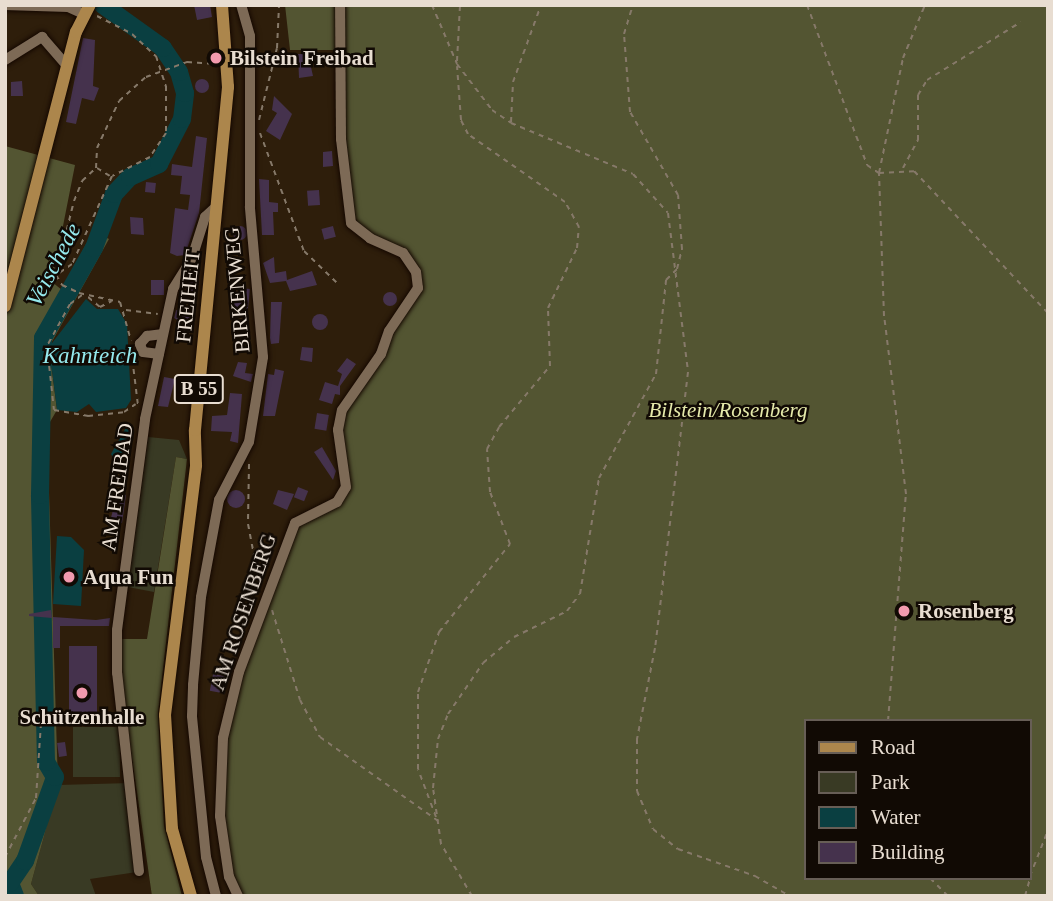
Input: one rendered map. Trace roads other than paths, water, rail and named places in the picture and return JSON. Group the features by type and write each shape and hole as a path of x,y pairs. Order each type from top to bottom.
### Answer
{"main road":[{"name":"FREIHEIT","path":"191,896 172,829 165,715 196,465 195,430 217,206 227,61 222,5"},
{"path":"5,306 66,65 87,9"}],"street":[{"path":"5,5 87,9"},
{"name":"BIRKENWEG","path":"216,896 206,857 192,716 193,685 201,597 219,500 249,442 263,357 250,207 250,36 241,5"},
{"name":"AM ROSENBERG","path":"238,896 229,877 220,816 223,738 239,671 295,523 337,502 346,486 338,430 342,410 381,354 389,331 418,288 416,272 403,253 370,238 351,223 341,139 340,5"},
{"path":"5,60 42,37 66,65"},
{"name":"AM FREIBAD","path":"139,871 126,724 117,673 117,630 145,419 173,289 192,257 205,216 217,206"},
{"path":"159,354 143,352 140,344 148,335 163,334"}],"water":[{"name":"Kahnteich","path":"86,299 97,309 118,309 127,324 131,400 126,408 96,412 89,404 77,412 57,410 49,347"},
{"path":"128,424 133,426 128,453 117,465 111,454"},
{"name":"Aqua Fun","path":"57,536 71,537 84,550 81,606 53,604"}],"waterway":[{"name":"Veischede","path":"15,896 10,883 25,861 55,777 46,762 40,495 43,338 94,248 114,194 130,177 159,164 182,119 185,93 179,72 163,48 103,5"}],"place":[{"name":"Bilstein Freibad","path":"216,58"},
{"name":"Aqua Fun","path":"69,577"},
{"name":"Rosenberg","path":"904,611"},
{"name":"Schützenhalle","path":"82,693"}],"park label":[{"name":"Bilstein/Rosenberg","path":"728,410"}]}
